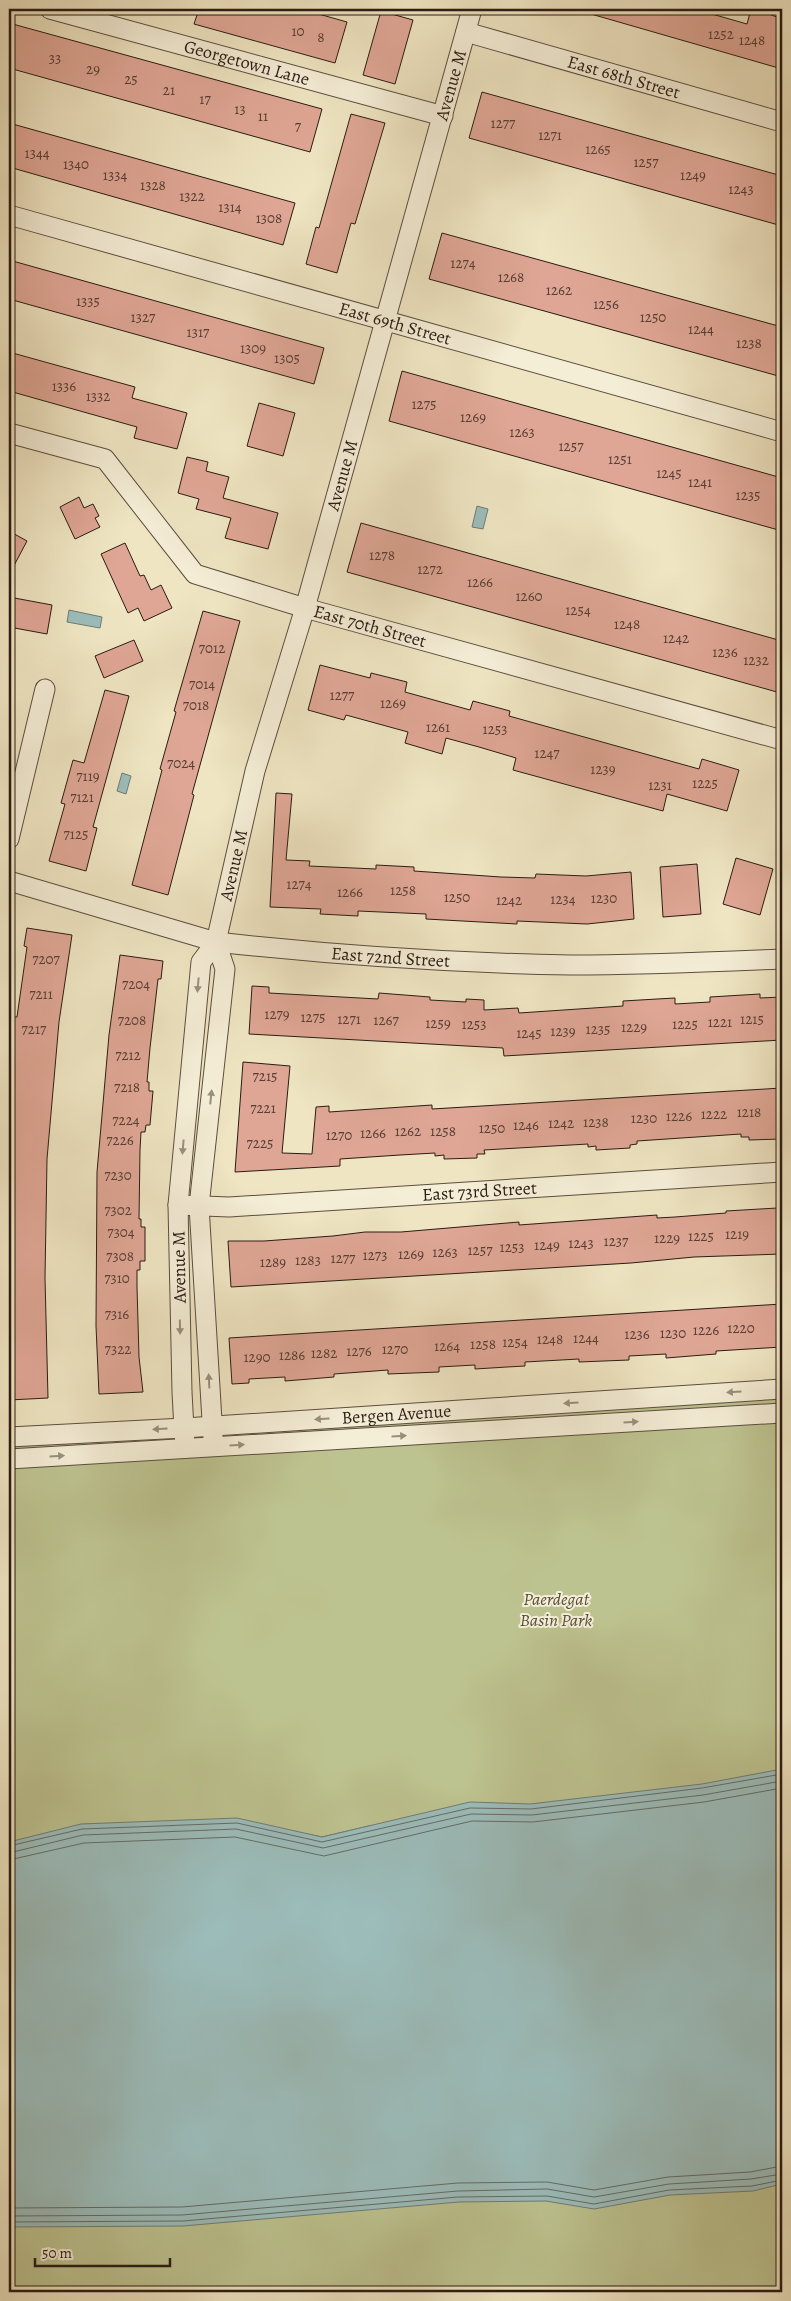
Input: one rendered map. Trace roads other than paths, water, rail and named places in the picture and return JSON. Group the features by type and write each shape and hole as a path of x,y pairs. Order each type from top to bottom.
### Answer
{"street":[{"name":"Georgetown Lane","path":"50,9 443,116"},
{"name":"Avenue M","path":"185,1448 178,1205 201,962 216,942 255,771 305,608 472,9"},
{"name":"East 68th Street","path":"466,32 782,122"},
{"name":"East 69th Street","path":"9,215 782,432"},
{"name":"East 70th Street","path":"9,433 105,459 194,574 305,608 782,740"},
{"path":"9,839 44,689"},
{"name":"East 72nd Street","path":"9,881 216,942 349,955 454,961 667,964 782,959"},
{"name":"Avenue M","path":"214,1447 199,1206 225,969 216,942"},
{"name":"East 73rd Street","path":"178,1205 229,1207 782,1172"},
{"name":"Bergen Avenue","path":"9,1437 184,1428 782,1388"},
{"name":"Bergen Avenue","path":"9,1459 782,1413"}],"water":[{"path":"477,506 488,509 483,529 472,527"},
{"path":"69,610 102,617 100,628 67,622"},
{"path":"122,773 131,776 126,794 117,791"},
{"path":"782,1769 782,2184 753,2191 670,2195 594,2209 546,2201 459,2202 183,2226 9,2227 9,1842 81,1824 237,1818 322,1837 470,1802 530,1804 702,1784"}],"park label":[{"name":"Paerdegat Basin Park","path":"556,1609"}]}
